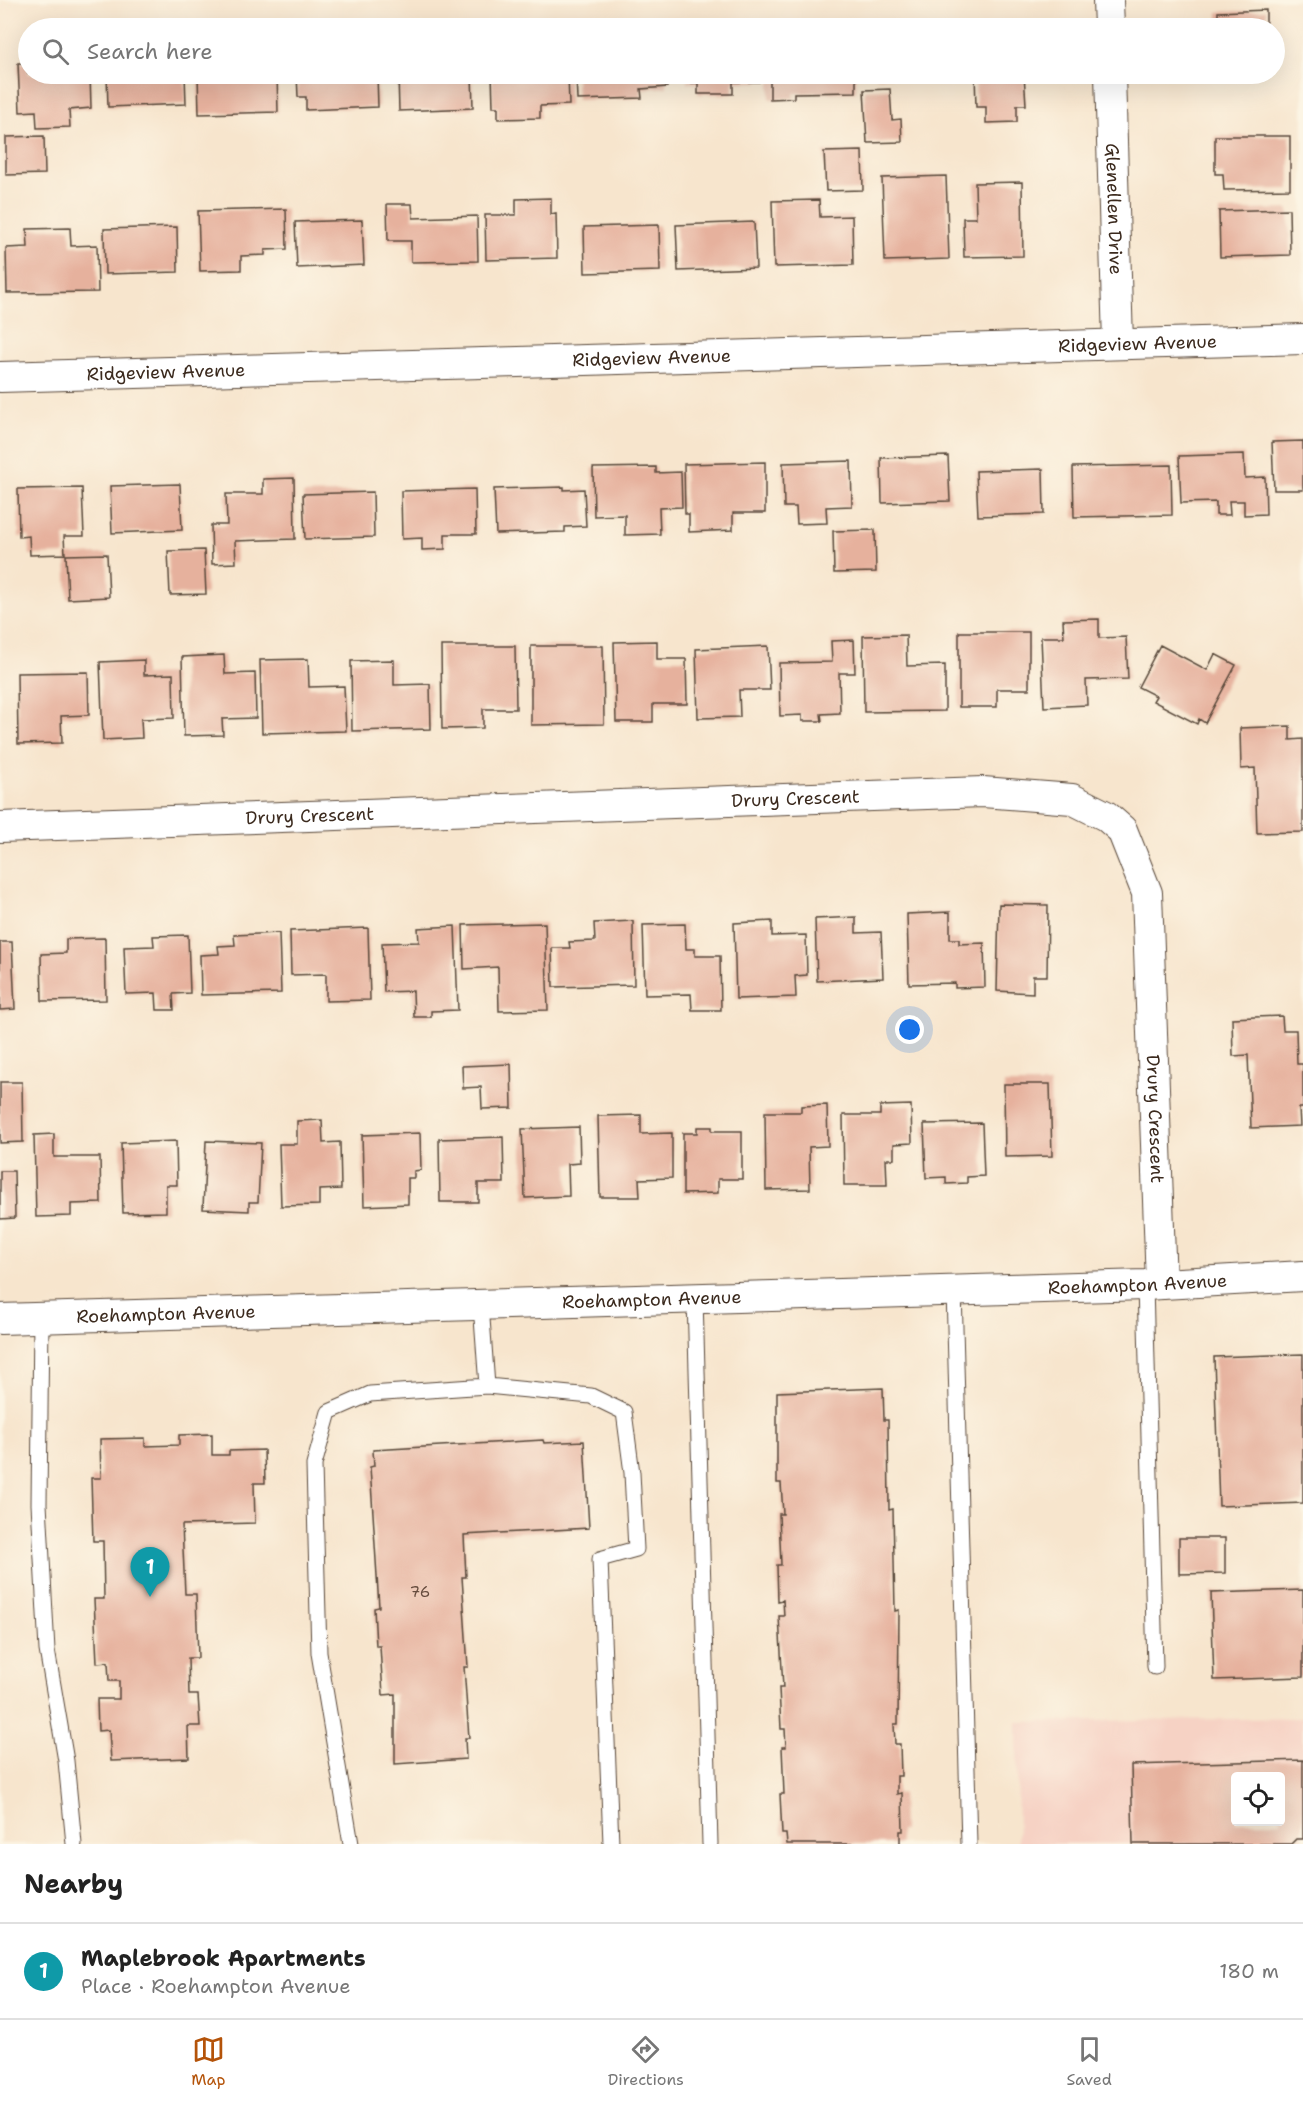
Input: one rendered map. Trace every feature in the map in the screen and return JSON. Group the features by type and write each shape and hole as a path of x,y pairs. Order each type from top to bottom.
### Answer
{"street":[{"path":"1108,0 1109,18"},
{"name":"Glenellen Drive","path":"1110,84 1118,343"},
{"name":"Ridgeview Avenue","path":"0,377 1303,339"},
{"name":"Drury Crescent","path":"0,827 983,792 1072,799 1106,816 1122,830 1147,893 1153,1285"},
{"name":"Roehampton Avenue","path":"0,1319 1153,1285 1303,1276"}],"lane":[{"path":"1153,1285 1155,1667"},
{"path":"954,1290 969,1844"},
{"path":"695,1298 710,1844"},
{"path":"481,1305 487,1386"},
{"path":"41,1318 39,1504 47,1650 66,1761 74,1844"},
{"path":"351,1844 319,1653 314,1465 328,1412 370,1394 487,1386 591,1396 624,1412 632,1473 636,1549 600,1559 611,1844"}],"shaded area":[{"path":"1303,1718 1303,1844 1018,1844 1017,1722"}],"building":[{"path":"1266,10 1266,18 1218,18 1218,12"},
{"path":"19,84 90,84 91,108 69,110 70,127 37,128 36,111 20,112"},
{"path":"107,84 185,84 186,104 108,107"},
{"path":"198,84 277,84 278,112 199,114"},
{"path":"297,84 377,84 378,107 306,110 306,97 298,97"},
{"path":"398,84 472,84 473,108 399,111"},
{"path":"492,84 568,84 569,105 540,106 540,118 498,119 498,107 493,107"},
{"path":"576,84 667,84 667,87 641,89 642,98 577,100"},
{"path":"698,84 733,84 733,94 698,94"},
{"path":"770,84 856,84 856,92 794,93 794,98 770,99"},
{"path":"975,84 1025,84 1026,105 1017,105 1017,122 986,123 986,107 976,107"},
{"path":"890,89 892,120 901,119 902,142 867,143 864,90"},
{"path":"44,136 45,174 6,175 6,137"},
{"path":"1215,136 1290,136 1290,189 1224,190 1223,174 1215,174"},
{"path":"862,151 863,190 826,191 824,152"},
{"path":"946,176 949,259 885,261 882,178"},
{"path":"1022,182 1023,256 964,257 963,218 976,218 975,183"},
{"path":"551,198 551,214 556,213 557,258 486,260 485,215 516,215 516,199"},
{"path":"819,200 820,217 852,216 853,265 774,267 772,201"},
{"path":"387,204 412,204 413,218 477,216 478,261 411,262 411,241 388,241"},
{"path":"286,209 287,249 265,250 265,255 241,256 241,270 200,271 198,211"},
{"path":"1289,209 1290,255 1220,257 1219,211"},
{"path":"362,220 364,265 297,268 295,222"},
{"path":"754,222 756,268 678,271 676,225"},
{"path":"659,225 660,271 585,273 584,227"},
{"path":"177,227 178,272 105,274 104,229"},
{"path":"70,228 71,246 97,245 98,292 7,293 6,248 28,247 27,229"},
{"path":"1303,441 1303,490 1274,490 1272,442"},
{"path":"1244,454 1245,478 1265,477 1266,514 1244,515 1244,501 1229,501 1230,515 1216,515 1216,502 1181,503 1179,456"},
{"path":"948,456 950,501 882,503 881,458"},
{"path":"851,461 852,506 826,507 827,523 797,524 796,507 784,507 783,463"},
{"path":"765,462 765,513 733,513 733,530 689,532 689,514 685,514 684,464"},
{"path":"1171,465 1172,515 1074,517 1073,467"},
{"path":"656,467 656,473 681,472 682,507 659,508 660,534 625,535 625,515 594,516 593,468"},
{"path":"1043,469 1044,514 978,516 976,471"},
{"path":"294,478 295,539 235,541 236,563 212,564 211,525 227,525 226,494 263,494 263,479"},
{"path":"180,484 182,530 112,533 110,486"},
{"path":"564,487 564,490 584,489 586,526 565,527 565,532 496,534 494,489"},
{"path":"82,488 84,536 64,536 65,554 30,555 29,536 19,537 18,489"},
{"path":"475,489 476,534 445,534 445,549 422,550 422,538 402,539 401,491"},
{"path":"373,492 374,537 305,539 303,494"},
{"path":"875,530 876,572 834,573 833,531"},
{"path":"204,550 206,594 170,595 168,551"},
{"path":"107,554 109,597 68,599 66,555"},
{"path":"1099,619 1099,638 1126,637 1128,679 1086,680 1087,705 1044,707 1041,637 1064,637 1063,620"},
{"path":"959,632 1029,632 1029,689 997,689 997,707 959,707"},
{"path":"906,635 907,666 945,665 945,711 864,712 863,636"},
{"path":"854,640 855,673 839,673 840,713 821,714 822,721 802,721 802,715 780,716 779,663 832,662 831,641"},
{"path":"657,641 657,659 686,659 687,704 653,704 653,722 616,722 614,642"},
{"path":"1160,645 1207,670 1215,654 1236,665 1205,723 1199,719 1197,724 1153,701 1156,696 1138,687"},
{"path":"441,646 515,646 516,709 483,709 483,728 442,729"},
{"path":"531,646 603,646 604,724 531,725"},
{"path":"768,646 770,690 739,690 740,717 698,718 696,649"},
{"path":"224,655 225,674 255,673 256,718 222,719 223,735 184,736 182,657"},
{"path":"308,659 309,687 344,686 346,731 262,733 260,660"},
{"path":"144,660 144,675 173,674 174,718 141,719 142,738 103,740 100,662"},
{"path":"394,660 394,685 430,684 431,729 352,731 351,661"},
{"path":"88,672 89,715 61,716 62,743 18,744 17,673"},
{"path":"1290,726 1290,740 1303,739 1303,832 1257,833 1255,768 1241,769 1240,728"},
{"path":"999,904 1048,905 1047,976 1033,976 1033,993 997,991"},
{"path":"950,912 950,939 959,939 959,944 984,943 985,987 955,988 955,983 909,984 907,914"},
{"path":"856,917 856,933 881,932 883,978 817,981 815,919"},
{"path":"633,921 634,985 553,987 552,948 570,948 569,942 595,941 594,923"},
{"path":"772,921 772,936 806,935 807,975 795,976 796,997 736,999 734,923"},
{"path":"545,923 548,1010 499,1011 498,967 464,969 463,925"},
{"path":"685,924 686,949 695,949 695,956 720,956 721,1010 692,1010 691,994 645,995 643,925"},
{"path":"455,926 458,1010 431,1011 431,1017 414,1017 413,991 384,992 382,943 419,942 418,928"},
{"path":"368,928 370,1000 326,1001 326,974 291,975 290,931"},
{"path":"279,933 281,993 201,995 200,955 219,954 218,946 235,945 234,935"},
{"path":"188,935 190,993 173,994 174,1010 157,1010 156,993 126,994 124,947 154,946 153,936"},
{"path":"105,938 106,1000 42,1001 41,954 66,953 66,939"},
{"path":"0,942 12,942 15,1009 0,1010"},
{"path":"1282,1016 1283,1030 1296,1030 1297,1064 1303,1064 1303,1108 1299,1108 1300,1126 1251,1128 1248,1055 1233,1056 1232,1018"},
{"path":"511,1064 512,1108 482,1109 481,1087 463,1088 462,1066"},
{"path":"0,1082 22,1082 23,1142 0,1143"},
{"path":"1004,1084 1050,1084 1052,1156 1005,1157"},
{"path":"827,1105 828,1146 809,1147 810,1189 766,1190 765,1112 801,1112 801,1106"},
{"path":"911,1105 912,1143 894,1144 894,1159 886,1159 887,1185 844,1185 843,1115 880,1115 880,1106"},
{"path":"641,1115 641,1134 672,1133 672,1178 639,1179 640,1197 600,1197 598,1116"},
{"path":"322,1120 323,1143 340,1142 341,1189 319,1190 319,1205 281,1206 279,1144 297,1144 297,1121"},
{"path":"982,1123 984,1176 967,1177 967,1183 946,1184 946,1177 926,1178 924,1124"},
{"path":"579,1127 580,1163 568,1164 569,1196 525,1198 522,1129"},
{"path":"697,1127 712,1127 712,1131 742,1131 742,1179 718,1179 718,1193 683,1194 683,1133 697,1133"},
{"path":"420,1133 421,1170 414,1171 414,1178 408,1178 408,1204 364,1206 362,1135"},
{"path":"54,1134 54,1157 100,1157 101,1203 71,1204 71,1216 36,1217 34,1135"},
{"path":"503,1137 504,1183 478,1183 478,1202 440,1202 439,1139"},
{"path":"176,1141 177,1185 166,1185 166,1212 123,1213 121,1143"},
{"path":"206,1141 261,1143 258,1202 249,1202 249,1211 203,1209"},
{"path":"0,1171 14,1171 15,1218 0,1219"},
{"path":"1303,1354 1303,1503 1219,1506 1214,1357"},
{"path":"883,1388 884,1420 888,1420 889,1510 893,1509 895,1611 899,1610 898,1724 894,1724 895,1744 900,1744 901,1776 897,1776 897,1794 902,1793 903,1831 900,1831 900,1844 787,1844 786,1834 782,1834 780,1794 784,1794 782,1747 786,1747 785,1729 781,1729 779,1688 783,1688 779,1616 784,1616 783,1600 778,1601 777,1565 781,1565 779,1514 783,1514 781,1483 777,1483 777,1392"},
{"path":"212,1434 212,1455 229,1455 229,1451 264,1450 265,1483 254,1483 255,1523 182,1525 185,1594 196,1594 198,1658 188,1658 189,1695 198,1695 200,1726 188,1726 189,1758 111,1761 109,1730 98,1731 97,1699 119,1699 119,1681 109,1681 108,1662 97,1663 94,1599 104,1599 103,1541 93,1541 91,1478 101,1478 100,1439 145,1438 145,1446 179,1445 179,1435"},
{"path":"543,1440 544,1443 584,1441 589,1528 464,1535 466,1577 462,1577 468,1667 464,1667 469,1738 465,1738 466,1759 395,1764 395,1694 383,1695 380,1646 376,1646 374,1608 379,1607 370,1467 374,1466 373,1450"},
{"path":"1179,1538 1225,1538 1225,1573 1179,1574"},
{"path":"1303,1590 1303,1677 1214,1680 1211,1593"},
{"path":"1303,1760 1303,1839 1296,1839 1291,1844 1133,1844 1131,1765"}],"place":[{"name":"Maplebrook Apartments","path":"150,1597"}]}
